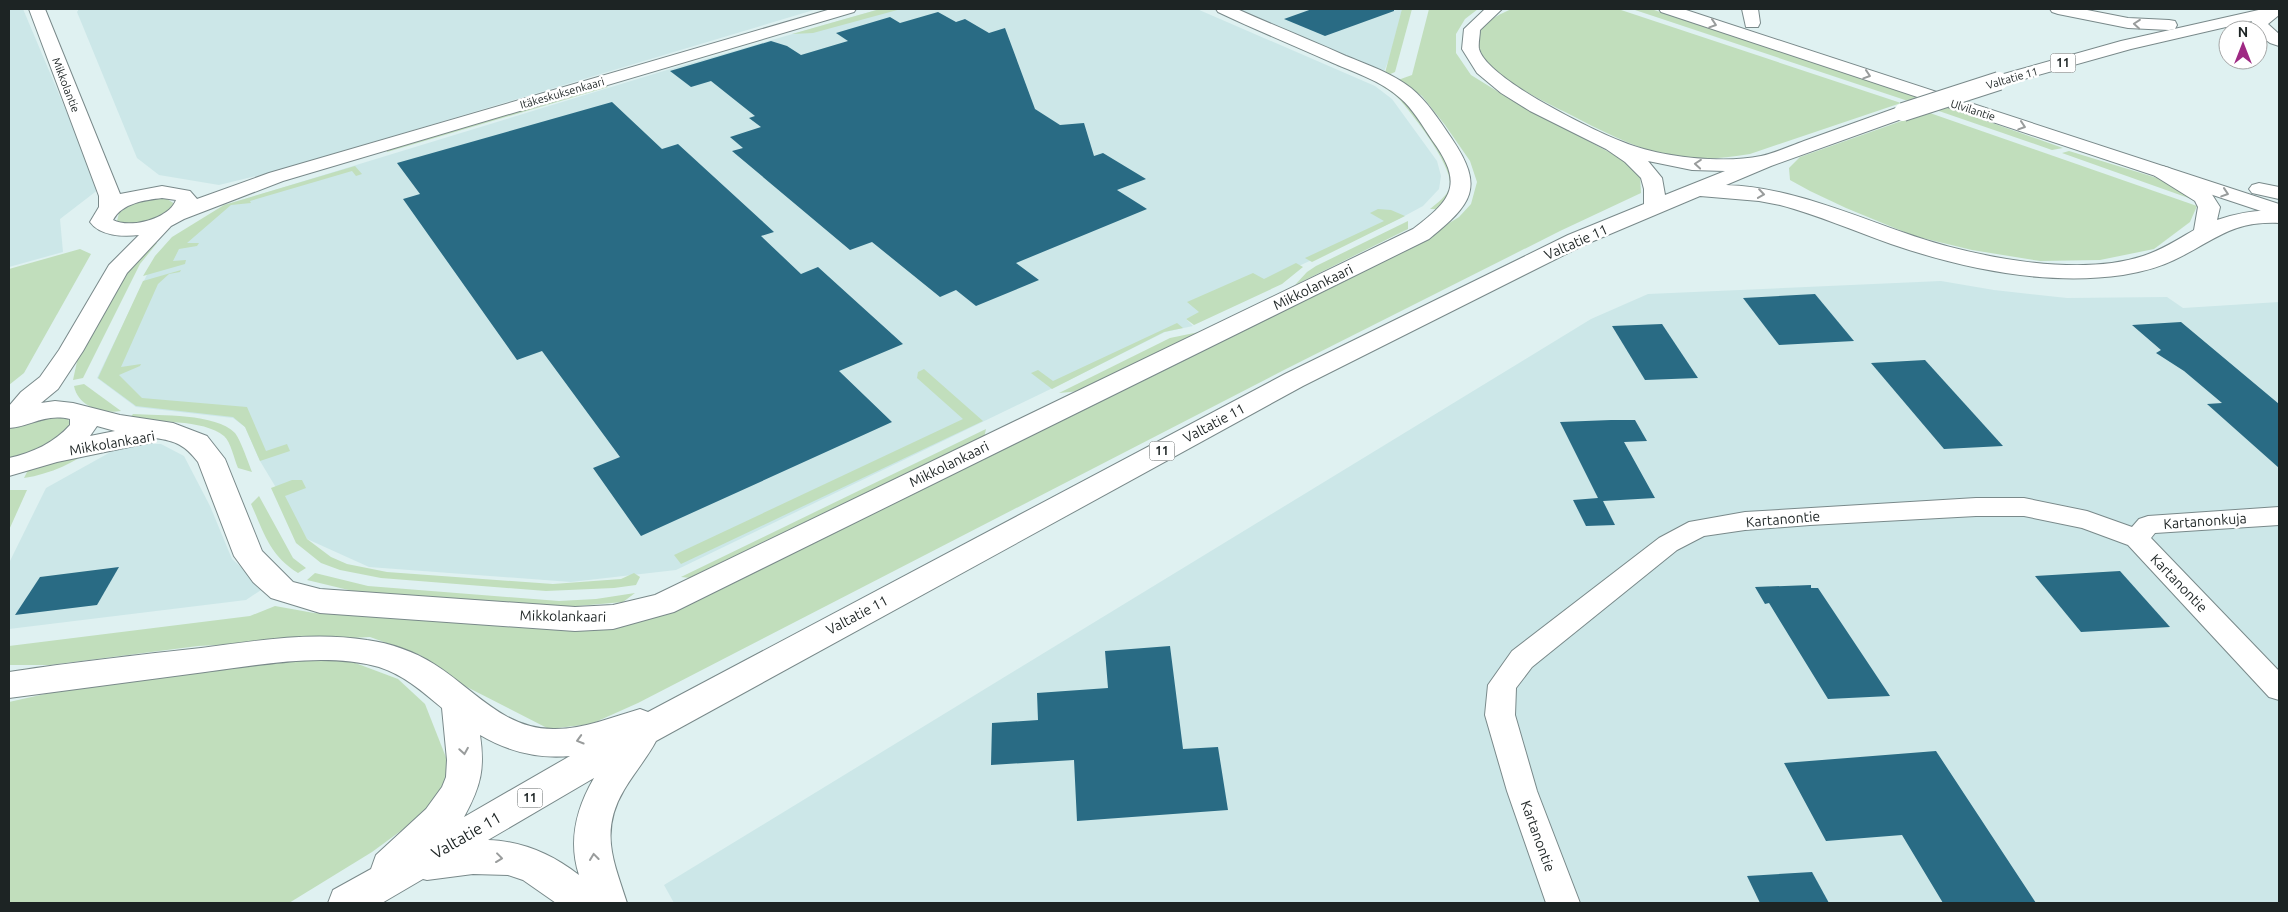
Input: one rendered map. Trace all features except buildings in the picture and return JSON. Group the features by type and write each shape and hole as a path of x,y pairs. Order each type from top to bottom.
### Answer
{"main road":[{"name":"Mikkolantie","path":"37,9 110,196 117,270"},
{"name":"Itäkeskuksenkaari","path":"112,219 138,228 170,218 276,177 848,9"},
{"name":"Mikkolankaari","path":"10,420 52,409 75,412 120,424 173,432 196,442 211,458 249,556 264,574 282,590 320,601 575,619 613,617 662,604 1422,234 1445,216 1457,202 1463,182 1457,159 1411,98 1383,79 1224,9"},
{"path":"1494,9 1483,16 1469,32 1470,47 1480,66 1500,85 1614,145 1649,174 1654,184 1655,207"},
{"name":"Ulvilantie","path":"1667,9 2279,211"},
{"name":"Ulvilantie","path":"1709,9 1751,16 2259,189 2279,194"},
{"path":"2062,10 2148,25 2218,23"},
{"path":"2062,10 2112,30 2127,45"},
{"path":"2275,11 2259,23 2265,33 2279,41"},
{"name":"Valtatie 11","path":"2234,20 2275,11"},
{"name":"Valtatie 11","path":"677,712 1294,380 1576,240 1695,191 1776,168 1903,112 1999,81 2127,45 2218,24"},
{"path":"2167,36 2218,39"},
{"path":"1614,145 1664,159 1692,164 1776,168 1831,212"},
{"path":"10,420 30,398 49,382 71,351 117,270 187,204 187,199 179,194 135,185 96,162"},
{"path":"2162,172 2204,198 2209,208 2204,234"},
{"name":"Itäkeskuksenkaari","path":"112,219 141,196 179,194 276,177"},
{"path":"1695,191 1767,194 1831,212 1899,238 1958,256 2016,266 2062,271 2102,271 2139,265 2169,254 2204,234 2242,219 2265,216 2279,217"},
{"path":"14,471 51,454 73,440 84,426 61,394 63,378 71,351"},
{"name":"Mikkolankaari","path":"51,454 107,440 173,432"},
{"path":"9,685 61,676 228,657 337,649 366,652 406,665 423,674 458,703 490,725 535,742 571,742 677,712"},
{"path":"351,901 447,812 458,793 465,774 466,760 458,703"},
{"name":"11","path":"645,731 677,712"},
{"path":"608,903 593,859 593,820 607,783 645,731"},
{"name":"Valtatie 11","path":"416,864 645,731"},
{"path":"416,864 482,856 520,861 547,874 584,903"},
{"name":"11","path":"351,901 416,864"}],"street":[{"name":"Kartanontie","path":"1563,903 1522,790 1500,715 1502,685 1522,659 1668,544 1698,528 1745,521 1923,508 2024,507 2087,520 2136,539 2279,689"},
{"name":"Kartanonkuja","path":"2136,539 2148,525 2279,516"}],"shaded area":[{"path":"9,9 23,9 99,189 60,219 63,252 9,267"},
{"path":"79,9 817,9 277,171 219,185 159,175 137,158 77,12"},
{"path":"880,9 1197,9 1375,86 1392,99 1437,161 1441,176 1439,189 1423,206 1399,219 1186,319 1193,326 1165,332 676,570 571,582 369,567 307,539 260,461 245,427 233,418 136,407 97,378 156,256 225,205 667,70"},
{"path":"1233,9 1408,9 1384,72"},
{"path":"1941,281 1994,290 2067,298 2167,297 2183,308 2279,302 2279,903 674,903 664,885 1591,319 1648,294"},
{"path":"125,444 161,444 184,456 210,506 232,559 264,588 246,600 9,629 9,563 46,488"}],"green space":[{"path":"880,9 901,9 813,33 792,34"},
{"path":"1402,9 1412,9 1395,72 1388,75 1385,73"},
{"path":"1429,9 1478,9 1465,19 1456,34 1456,53 1471,75 1513,101 1622,159 1640,174 1641,193 1560,231 1282,371 638,703 591,724 549,729 461,684 420,655 370,637 198,646 50,665 9,665 9,646 250,616 275,606 314,613 571,629 610,628 1438,230 1459,217 1471,204 1477,182 1470,161 1422,96 1398,80 1412,75"},
{"path":"1512,9 1618,9 1901,103 1750,154 1728,157 1685,158 1663,154 1615,137 1552,106 1511,82 1493,68 1481,53 1478,38 1487,23"},
{"path":"1632,9 1651,9 1921,98 1908,101"},
{"path":"1383,83 1405,98 1449,160 1458,186 1442,209 1430,209 1449,190 1449,177 1445,166 1414,117 1393,93 1379,84"},
{"path":"605,85 608,87 387,152 387,150"},
{"path":"1947,107 2063,148 2052,150 1936,110"},
{"path":"1927,112 2197,206 2190,222 2154,249 2100,260 2040,261 1972,250 1914,236 1846,208 1790,180 1789,168 1800,157"},
{"path":"2069,151 2167,181 2197,201 2062,153"},
{"path":"355,166 362,174 356,176 352,171 250,201 251,203 231,205 187,243 199,243 197,246 179,249 173,261 186,260 185,264 143,276 155,256 172,237 224,205"},
{"path":"154,199 167,199 175,204 167,214 160,218 134,224 117,221 119,213 136,203"},
{"path":"1378,209 1391,210 1405,216 1312,262 1305,258 1384,221 1370,213"},
{"path":"1408,221 1408,229 1295,285 1307,272 1316,266"},
{"path":"149,243 157,243 140,264 83,378 73,380 78,357 113,286"},
{"path":"80,249 91,254 24,373 9,385 9,269"},
{"path":"1296,263 1303,267 1282,284 1194,325 1186,319 1199,312 1187,302 1253,273 1264,279"},
{"path":"181,270 180,272 169,274 158,284 121,367 141,364 140,366 119,375 142,398 247,407 266,451 287,444 290,451 260,461 245,427 233,417 136,406 98,378 143,281"},
{"path":"1177,323 1183,328 1164,332 1052,389 1031,373 1038,370 1053,381"},
{"path":"1199,332 1080,391 1059,393 1170,338"},
{"path":"924,369 983,421 681,564 674,555 963,419 917,378 918,372"},
{"path":"84,384 121,411 99,410 86,404 76,393 74,386"},
{"path":"133,414 187,417 215,422 226,427 235,433 252,472 238,468 226,439 215,431 191,424 128,420"},
{"path":"60,416 68,419 71,425 69,432 23,459 9,461 9,427"},
{"path":"986,429 984,438 701,579 681,577"},
{"path":"97,447 62,467 44,474 24,478 29,468"},
{"path":"292,480 302,480 306,488 285,496 307,539 331,557 347,564 387,572 553,584 621,579 634,573 640,577 636,585 614,588 546,591 381,578 340,570 321,563 296,543 271,488"},
{"path":"27,490 9,530 9,491"},
{"path":"259,496 293,558 306,568 298,573 288,566 274,551 264,534 251,504"},
{"path":"315,573 368,586 559,601 596,599 635,593 623,602 555,608 357,592 307,580"},
{"path":"285,660 350,661 398,679 425,704 447,760 446,787 428,811 372,852 289,903 9,903 9,702 99,682"}]}
